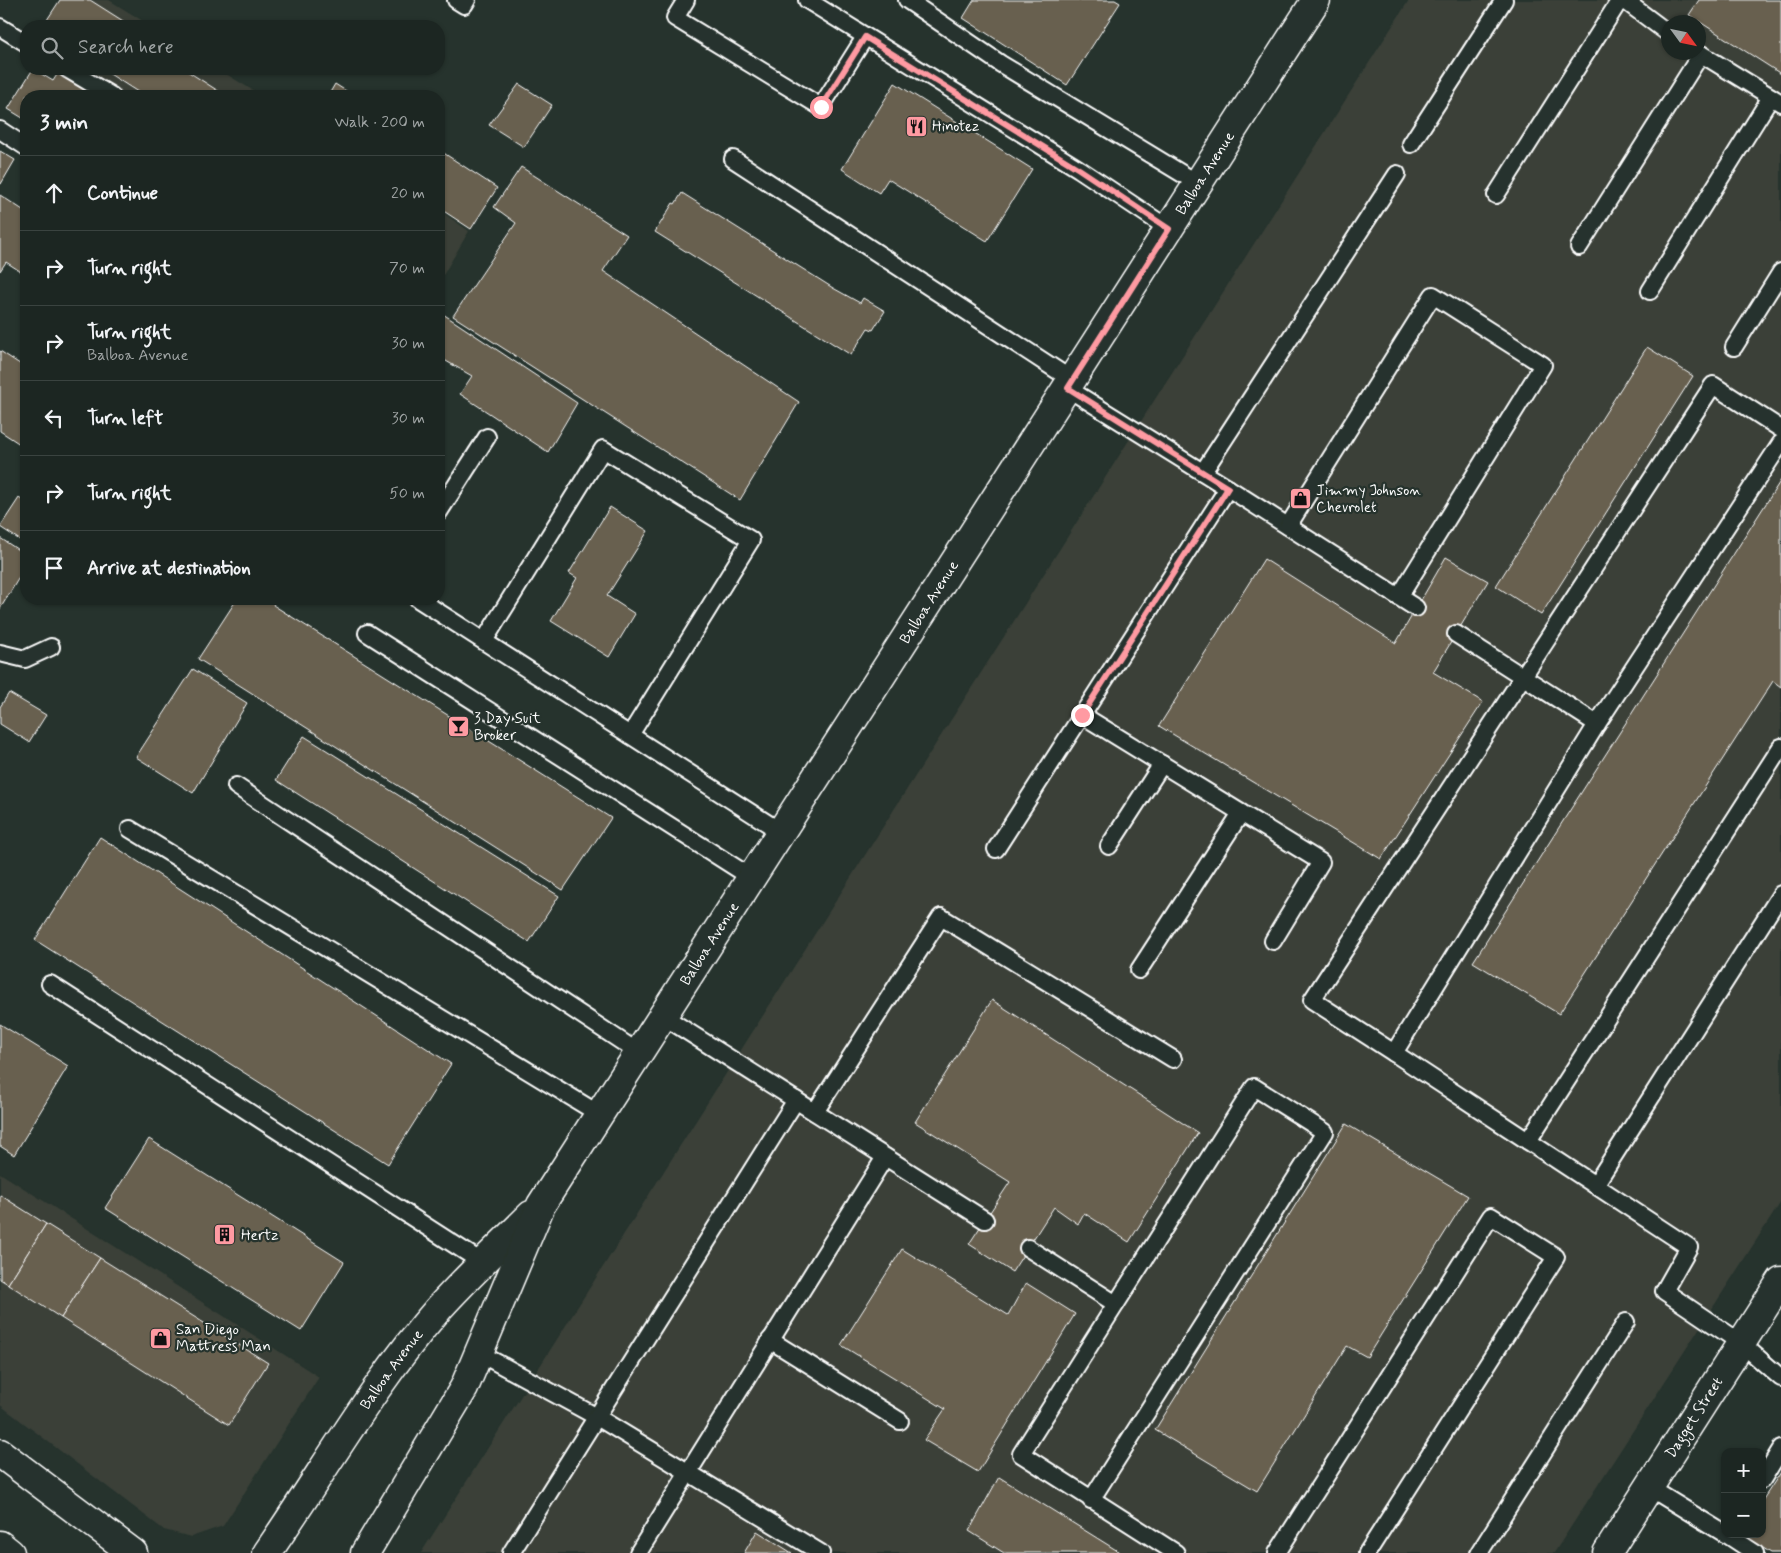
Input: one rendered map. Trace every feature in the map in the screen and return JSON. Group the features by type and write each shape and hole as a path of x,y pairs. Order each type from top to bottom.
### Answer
{"main road":[{"name":"Balboa Avenue","path":"365,1553 464,1388 540,1205 1199,184 1313,1"},
{"name":"Balboa Avenue","path":"267,1553 374,1393 402,1355 440,1307 540,1205"},
{"name":"Dagget Street","path":"1607,1553 1781,1281"},
{"path":"0,1453 133,1553"},
{"path":"0,1545 10,1553"}],"lane":[{"path":"456,0 464,5 467,0"},
{"path":"686,0 675,18 821,107 865,37"},
{"path":"807,0 1079,169 1169,229"},
{"path":"1411,144 1504,0"},
{"path":"1496,195 1622,0 1661,28"},
{"path":"914,2 1002,64 1199,184"},
{"path":"0,27 20,40"},
{"path":"1650,291 1776,100 1706,57"},
{"path":"1579,247 1696,60"},
{"path":"78,75 102,90"},
{"path":"0,130 20,143"},
{"path":"734,159 1203,472 1416,608"},
{"path":"1203,472 1397,174"},
{"path":"1734,347 1781,272"},
{"path":"1288,526 1433,294 1543,366 1399,597"},
{"path":"1781,429 1713,385 1312,1000 1689,1247 1664,1291 1741,1343 1781,1378"},
{"path":"445,503 487,437"},
{"path":"1394,1053 1597,724 1781,443"},
{"path":"484,641 603,449 751,540 630,735"},
{"path":"996,849 1228,488"},
{"path":"427,605 781,832"},
{"path":"367,633 752,878"},
{"path":"1456,634 1597,724"},
{"path":"0,653 25,659 51,647"},
{"path":"1082,715 1321,862 1273,941"},
{"path":"1528,1141 1781,747"},
{"path":"1109,846 1162,764"},
{"path":"236,786 639,1053"},
{"path":"1139,970 1241,813"},
{"path":"130,829 599,1114"},
{"path":"1595,1185 1781,894"},
{"path":"815,1112 941,917 1173,1059"},
{"path":"50,984 483,1263"},
{"path":"663,1016 985,1220"},
{"path":"1091,1500 1325,1132 1254,1087 1021,1454 1091,1500 1176,1553"},
{"path":"511,1553 796,1100"},
{"path":"638,1553 886,1157"},
{"path":"1277,1553 1491,1216 1556,1257 1367,1553"},
{"path":"1028,1248 1116,1304"},
{"path":"1479,1553 1626,1322"},
{"path":"770,1340 900,1421"},
{"path":"478,1353 596,1417 821,1553"},
{"path":"1766,1473 1781,1449"},
{"path":"1650,1488 1721,1530"},
{"path":"1733,1538 1755,1553"}],"shaded area":[{"path":"60,0 109,0 141,20 47,20"},
{"path":"1409,0 1781,0 1781,1202 1554,1553 421,1553"},
{"path":"69,75 228,75 252,90 92,90"},
{"path":"445,214 469,231 445,272"},
{"path":"0,1173 319,1377 223,1526 191,1537 164,1530 0,1405"}],"building":[{"path":"60,0 90,0 122,20 47,20"},
{"path":"974,0 1115,0 1120,3 1067,85 963,18"},
{"path":"1699,0 1781,0 1781,74 1706,26 1706,15 1689,15"},
{"path":"29,75 43,75 53,81 57,75 68,75 92,90 20,90 20,116 8,109"},
{"path":"111,75 193,75 217,90 135,90"},
{"name":"Hinotez","path":"895,83 1032,169 987,241 888,179 879,193 842,169"},
{"path":"335,84 344,90 332,90"},
{"path":"519,84 552,105 524,147 489,125"},
{"path":"0,151 15,160 1,184 0,184"},
{"path":"445,154 497,188 471,229 445,212"},
{"path":"521,167 627,235 603,271 799,402 740,500 453,316 516,223 494,207"},
{"path":"682,193 833,288 860,303 863,298 885,311 873,330 868,328 851,355 655,232 673,203 675,204"},
{"path":"0,195 20,208 20,271 6,262 0,271"},
{"path":"445,315 577,403 548,452 460,394 472,376 445,360"},
{"path":"1647,347 1693,376 1541,615 1496,586"},
{"path":"0,351 20,364 20,444 0,431"},
{"path":"1781,480 1781,687 1773,681 1559,1014 1473,962"},
{"path":"19,498 20,540 0,527"},
{"path":"610,507 648,531 607,596 635,614 609,657 551,621 577,578 569,573"},
{"path":"0,538 20,551 20,576 0,609"},
{"path":"1446,557 1488,581 1433,672 1483,702 1381,859 1159,726 1264,559 1396,643"},
{"path":"233,605 273,605 611,818 563,890 198,659"},
{"path":"193,669 247,703 193,793 136,757"},
{"path":"9,693 46,715 29,742 0,724 0,707"},
{"path":"304,736 559,896 529,942 276,780"},
{"path":"100,837 451,1064 388,1164 35,940"},
{"path":"992,1000 1198,1133 1129,1242 1084,1213 1078,1224 1054,1207 1012,1272 969,1244 1010,1182 915,1122"},
{"path":"0,1024 68,1066 14,1155 0,1146"},
{"path":"1346,1124 1468,1196 1367,1357 1347,1346 1257,1491 1155,1430"},
{"name":"Hertz","path":"149,1139 344,1262 301,1331 105,1208"},
{"path":"0,1195 46,1224 8,1284 0,1279"},
{"path":"46,1224 100,1258 61,1318 8,1284"},
{"path":"902,1249 1008,1315 1026,1283 1075,1314 978,1472 924,1440 945,1409 841,1345"},
{"name":"San Diego Mattress Man","path":"100,1258 268,1363 229,1425 61,1318"},
{"path":"1781,1472 1781,1553 1771,1553 1747,1538 1766,1538 1766,1495"},
{"path":"999,1477 1121,1553 1004,1553 969,1531"},
{"path":"757,1531 792,1553 744,1553"}],"place":[{"name":"Hinotez","path":"916,126"},
{"name":"Jimmy Johnson Chevrolet","path":"1300,499"},
{"name":"3 Day Suit Broker","path":"458,727"},
{"name":"Hertz","path":"225,1235"},
{"name":"San Diego Mattress Man","path":"160,1338"}],"route":[{"path":"821,107 865,37 1079,169 1169,229 1068,388 1228,488 1082,715"}]}
